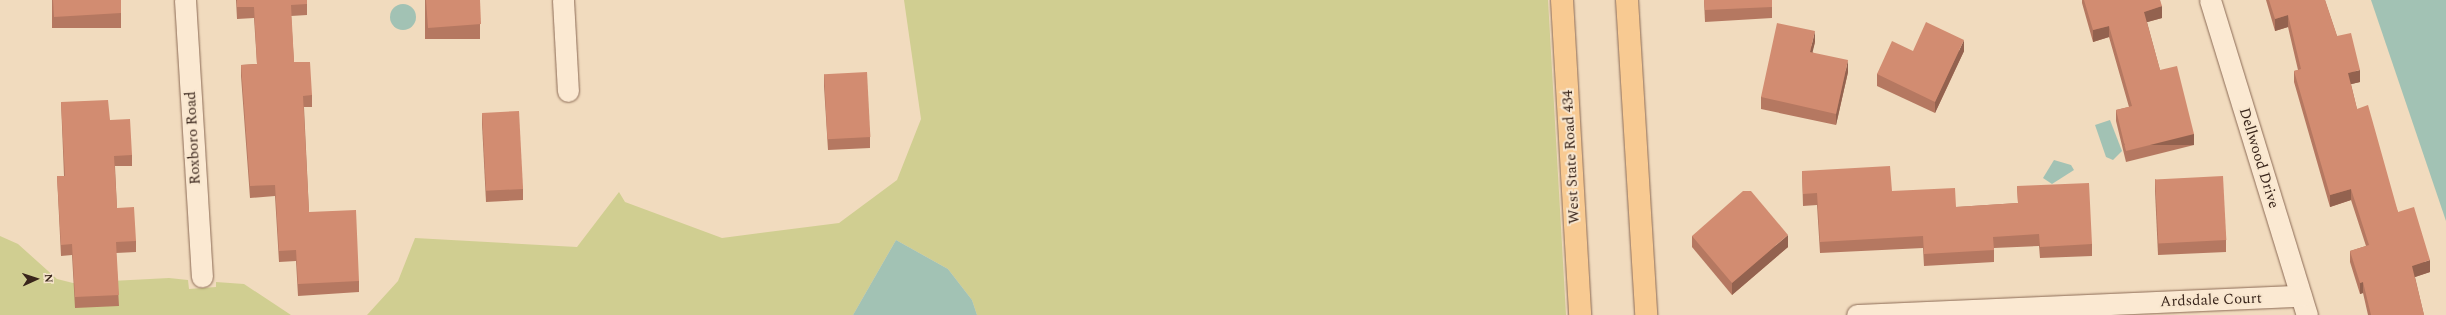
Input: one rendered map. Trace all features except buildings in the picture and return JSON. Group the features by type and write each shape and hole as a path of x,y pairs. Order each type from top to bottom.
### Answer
{"main road":[{"name":"West State Road 434","path":"1562,0 1580,315"},
{"path":"1627,0 1646,315"}],"street":[{"name":"Roxboro Road","path":"185,0 202,276"},
{"path":"562,0 568,91"},
{"name":"Dellwood Drive","path":"2210,0 2304,305"},
{"name":"Ardsdale Court","path":"1857,315 2304,305"}],"shaded area":[{"path":"904,0 1548,0 1566,315 977,315 972,300 948,269 896,240 853,315 367,315 398,281 415,238 577,247 619,192 625,202 722,238 839,223 897,180 921,119"},
{"path":"2371,0 2446,0 2446,221"},
{"path":"403,4 412,8 416,17 412,26 403,30 394,26 390,17 394,8"},
{"path":"2110,120 2122,151 2113,160 2106,157 2095,125"},
{"path":"2054,160 2071,165 2074,170 2052,184 2043,178"},
{"path":"0,236 18,244 57,279 73,283 169,278 188,280 189,289 216,287 216,282 244,284 291,315 0,315"},
{"path":"896,240 948,269 972,300 977,315 853,315"}]}
